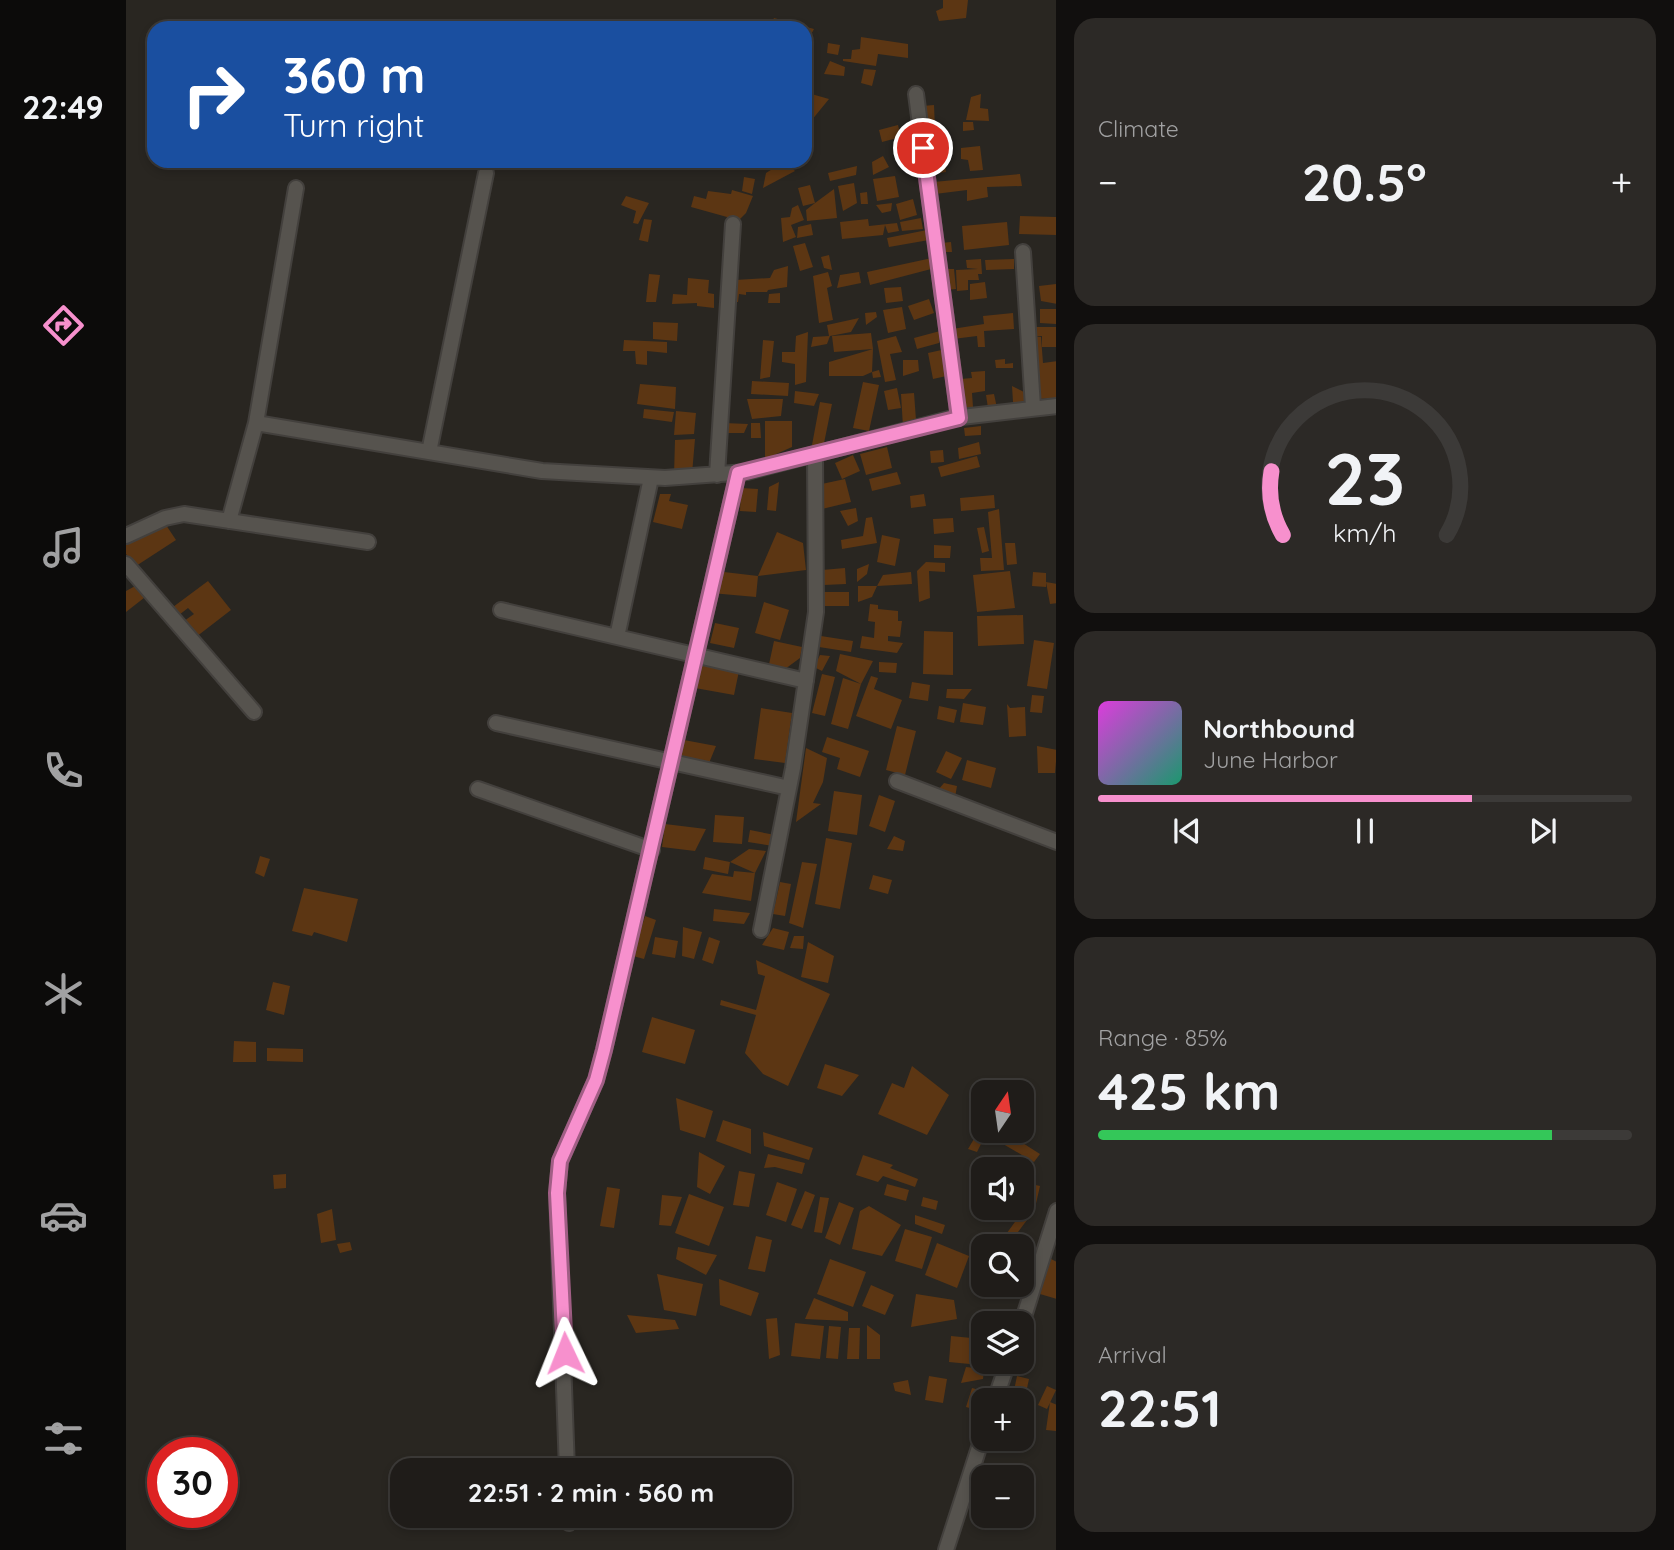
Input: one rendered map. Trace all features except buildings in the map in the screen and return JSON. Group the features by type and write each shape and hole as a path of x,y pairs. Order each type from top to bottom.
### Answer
{"street":[{"path":"916,94 959,418"},
{"path":"429,452 486,173"},
{"path":"229,521 256,423 296,188"},
{"path":"717,475 733,224"},
{"path":"1023,252 1034,407"},
{"path":"256,423 542,471 651,478 738,473 815,456 894,432 959,418 1056,406"},
{"path":"761,930 789,788 816,612 815,456"},
{"path":"567,1458 557,1193 560,1161 596,1080 673,762 738,473"},
{"path":"617,637 651,478"},
{"path":"126,536 165,517 184,514 369,542"},
{"path":"126,564 254,712"},
{"path":"501,610 806,681"},
{"path":"496,723 789,788"},
{"path":"897,781 1056,842"},
{"path":"478,789 652,850"},
{"path":"1026,1311 1056,1211"},
{"path":"946,1550 978,1451"}],"route":[{"path":"565,1353 557,1193 560,1161 569,1134 596,1080 604,1050 670,776 738,473 840,450 894,432 959,418 923,148"}]}
